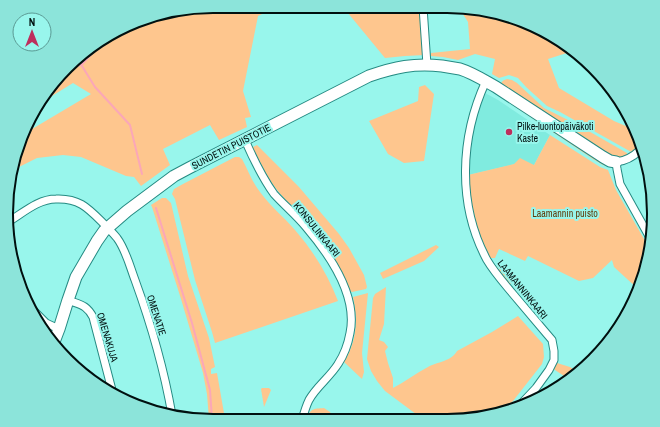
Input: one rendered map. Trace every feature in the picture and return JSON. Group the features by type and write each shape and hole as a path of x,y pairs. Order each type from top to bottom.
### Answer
{"street":[{"path":"423,13 427,65"},
{"name":"SUNDETIN PUISTOTIE","path":"56,338 76,277 107,227 174,176 369,76 386,70 410,65 427,65 451,67 461,70 486,81 603,157 610,161 616,162"},
{"name":"LAAMANNINKAARI","path":"486,81 473,117 466,149 466,192 469,211 476,235 487,260 498,276 552,340 554,360 549,370 528,396"},
{"name":"KONSULINKAARI","path":"245,140 274,193 306,227 324,250 333,264 348,296 351,311 351,324 344,354 338,365 310,399 304,414"},
{"path":"637,153 628,159 616,162 620,184 646,231"},
{"name":"OMENATIE","path":"13,219 41,202 56,198 73,200 91,210 118,239 126,256 148,316 167,386 171,409"},
{"name":"OMENAKUJA","path":"68,300 88,309 92,317 111,386"},
{"path":"45,322 59,329"}],"shaded area":[{"path":"95,51 82,66 77,67"},
{"name":"Pilke-luontopäiväkoti Kaste","path":"485,93 550,135 534,165 515,164 468,175 473,129"}],"green space":[{"path":"200,13 264,13 258,16 243,91 251,117 245,118 247,127 219,140 210,125 163,149 170,165 141,186 134,177 126,176 81,157 63,155 37,158 19,167 32,129 91,94 73,83 50,97 63,81 91,54 113,40 137,28 174,17"},
{"path":"348,13 422,13 425,55 385,58"},
{"path":"463,13 486,17 511,24 523,28 547,40 567,53 548,59 559,88 614,121 627,126 636,149 633,153 547,106 518,78 509,75 499,78 492,74 495,59 475,54 458,60 431,56 431,53 470,49 468,22"},
{"path":"507,79 517,83 544,108 578,125 627,153 628,156 617,160 500,86 502,81"},
{"path":"425,85 434,94 424,161 404,163 388,154 369,121 418,101 419,87"},
{"path":"496,91 612,167 603,165 593,159 496,94"},
{"name":"Laamannin puisto","path":"550,135 600,167 608,170 616,190 645,241 640,265 634,285 614,267 612,260 593,278 579,281 528,256 525,261 499,249 495,258 490,258 474,220 468,175 514,164 520,158 534,165"},
{"path":"257,145 299,187 339,234 349,248 364,275 367,287 366,289 352,292 350,291 342,272 327,246 308,222 282,196 271,182 253,149 253,147"},
{"path":"235,157 242,159 252,180 260,192 295,230 308,247 330,282 338,301 215,343 195,280 175,199 172,194 174,189"},
{"path":"162,198 166,198 171,203 188,276 209,338 215,367 211,369 211,374 217,373 224,414 209,414 203,373 151,205"},
{"path":"436,245 439,247 424,261 383,279 380,273"},
{"path":"496,266 518,277 510,284"},
{"path":"386,287 384,324 379,340 384,342 388,347 385,351 393,378 393,388 428,367 452,357 457,351 518,316 543,344 544,357 542,364 511,403 486,410 460,414 416,414 385,391 371,371 367,359 373,298 375,294"},
{"path":"368,293 362,353 364,372 362,379 344,362 354,339 356,314 353,297"},
{"path":"557,363 573,369 564,376 552,368"},
{"path":"269,388 271,390 264,407 261,389"},
{"path":"324,408 331,414 309,414 312,410"}],"waterway":[{"path":"82,66 95,87 130,125 142,174"},
{"path":"156,208 192,323 210,390 212,414"}],"place":[{"name":"Pilke-luontopäiväkoti Kaste","path":"509,132"}]}
